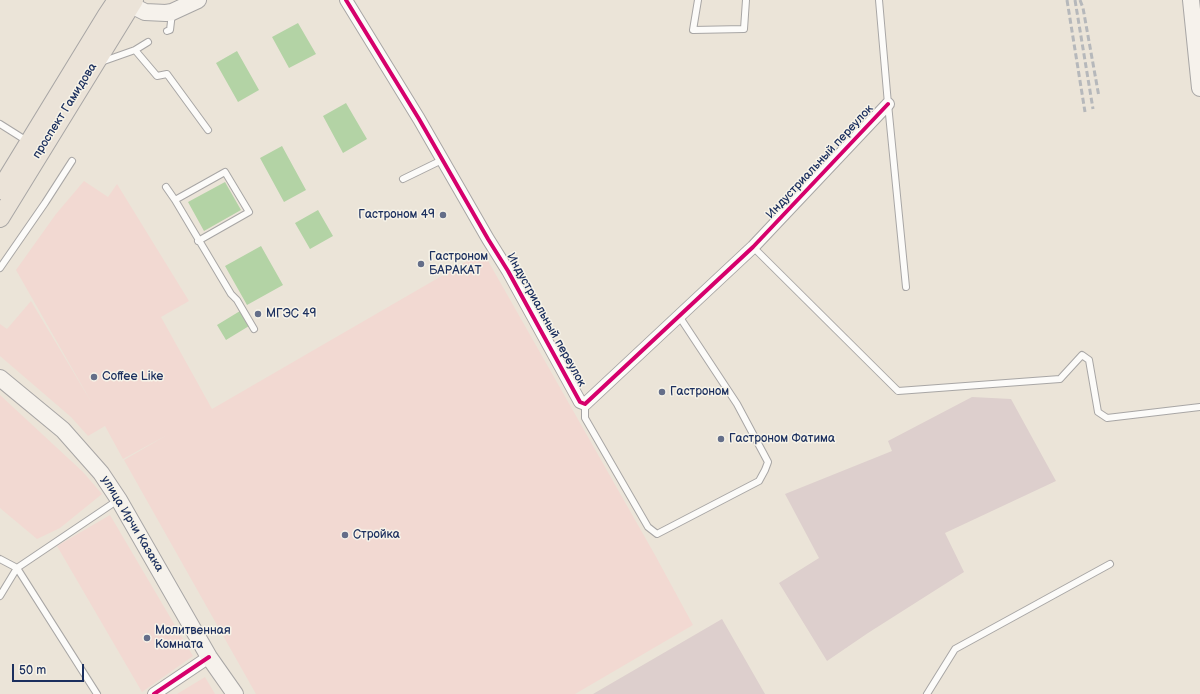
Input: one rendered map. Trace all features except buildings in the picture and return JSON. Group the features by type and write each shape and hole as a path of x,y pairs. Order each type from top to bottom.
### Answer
{"main road":[{"path":"173,10 192,0"},
{"path":"128,1 145,12 173,10 198,0"},
{"path":"1191,0 1200,88"},
{"name":"проспект Гамидова","path":"0,218 94,65 128,1"},
{"name":"проспект Гамидова","path":"0,190 30,143 128,1"},
{"name":"улица Ирчи Казака","path":"0,378 63,430 101,472 119,500 209,657 235,694"}],"street":[{"name":"Индустриальный переулок","path":"346,0 508,271 580,402 585,404 753,247 888,104"},
{"path":"154,694 209,657"}],"lane":[{"path":"698,0 693,30 744,29 746,0"},
{"path":"879,0 906,287"},
{"path":"167,31 170,30 173,10"},
{"path":"94,65 135,50 148,42"},
{"path":"135,50 157,76 167,74 208,130"},
{"path":"0,124 30,143"},
{"path":"403,180 442,160"},
{"path":"0,268 72,161"},
{"path":"175,200 226,172 249,212 198,241"},
{"path":"166,187 198,241 231,294 237,300 254,329"},
{"path":"753,247 898,391 1060,379 1082,355 1089,360 1098,412 1106,418 1200,407"},
{"path":"585,404 585,418 648,527 657,534 758,481 768,462 737,404 679,316"},
{"path":"0,596 17,568 119,500"},
{"path":"0,559 17,568 97,694"},
{"path":"927,694 955,649 1110,564"}],"shaded area":[{"path":"84,181 108,197 117,184 189,301 161,317 212,409 483,252 655,555 693,625 575,694 256,694 124,460 167,435 123,459 105,426 88,436 71,417 0,356 0,324 7,329 31,301 93,405 16,270 56,214"},
{"path":"0,395 83,472 102,494 60,528 37,539 0,508"},
{"path":"972,397 1011,399 1056,481 945,533 964,572 827,661 779,583 819,558 785,494 892,451 888,441"},
{"path":"110,515 193,656 142,692 57,546"},
{"path":"722,619 765,694 593,694"},
{"path":"205,677 215,694 177,694"}],"green space":[{"path":"298,23 316,54 289,68 272,37"},
{"path":"237,51 259,90 238,102 216,63"},
{"path":"346,103 367,139 343,153 323,116"},
{"path":"282,146 306,190 284,202 260,158"},
{"path":"225,182 241,210 204,231 188,202"},
{"path":"318,210 333,236 310,249 295,223"},
{"path":"261,246 283,285 247,305 225,266"},
{"path":"240,311 249,326 226,340 217,325"}],"railway":[{"path":"1067,0 1085,112"},
{"path":"1075,0 1093,109"},
{"path":"1080,0 1083,8 1099,97"}],"cycle path":[{"path":"346,0 419,119 508,271 580,402 585,404 753,247 888,104"},
{"path":"154,694 209,657"}],"place":[{"name":"Гастроном 49","path":"443,215"},
{"name":"Гастроном БАРАКАТ","path":"421,264"},
{"name":"МГЭС 49","path":"258,314"},
{"name":"Coffee Like","path":"94,377"},
{"name":"Гастроном","path":"662,392"},
{"name":"Гастроном Фатима","path":"721,439"},
{"name":"Стройка","path":"345,535"},
{"name":"Молитвенная Комната","path":"147,638"}]}
